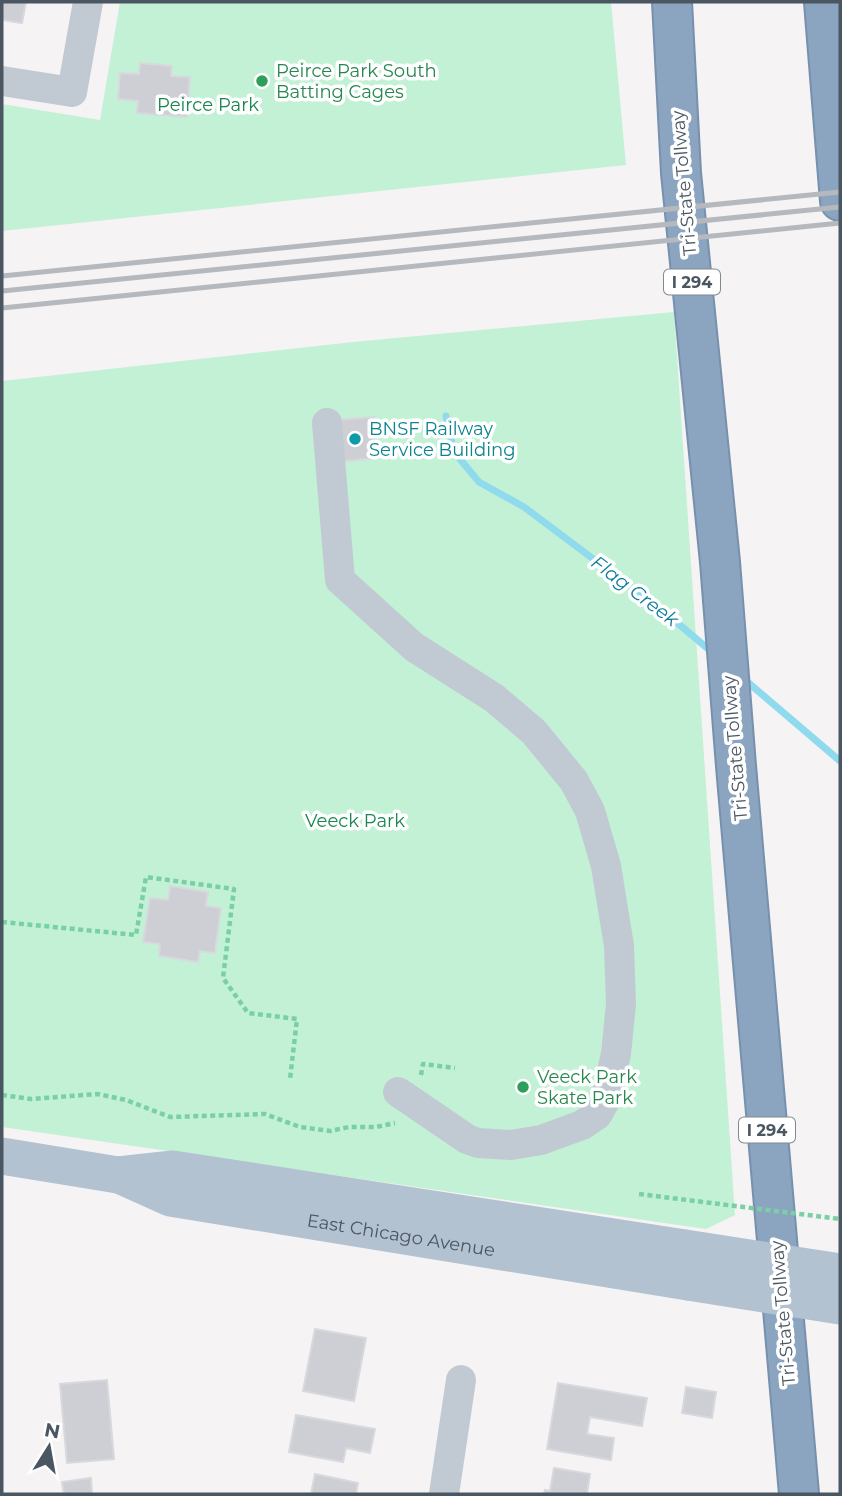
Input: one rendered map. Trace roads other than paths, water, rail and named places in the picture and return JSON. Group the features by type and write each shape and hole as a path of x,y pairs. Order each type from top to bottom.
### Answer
{"highway":[{"name":"Tri-State Tollway","path":"672,2 681,173 720,562 799,1494"},
{"path":"824,2 840,201"}],"main road":[{"name":"East Chicago Avenue","path":"2,1156 118,1175 173,1169 686,1265"},
{"path":"686,1265 840,1272"},
{"path":"686,1265 840,1306"}],"street":[{"path":"2,81 72,92 88,2"},
{"path":"327,423 340,580 414,647 512,711 534,732 574,781 590,811 599,836 614,904 619,946 620,1023 611,1081 597,1115 582,1125 528,1143 511,1145 478,1143 400,1106"},
{"path":"444,1494 461,1380"}],"waterway":[{"name":"Flag Creek","path":"446,416 454,452 479,482 524,507 668,615 713,653"},
{"name":"Flag Creek","path":"744,679 840,761"}],"railway":[{"path":"2,276 840,192"},
{"path":"2,291 840,207"},
{"path":"2,308 840,223"}],"place":[{"name":"Peirce Park South Batting Cages","path":"262,81"},
{"name":"BNSF Railway Service Building","path":"355,439"},
{"name":"Veeck Park Skate Park","path":"523,1087"}],"park label":[{"name":"Peirce Park","path":"208,105"},
{"name":"Veeck Park","path":"355,821"}]}
